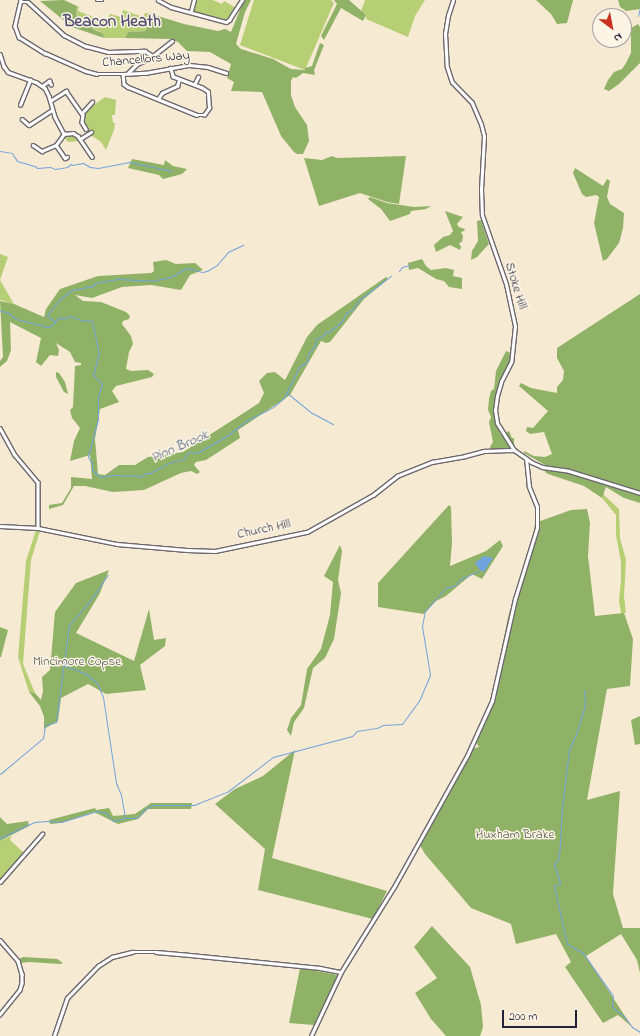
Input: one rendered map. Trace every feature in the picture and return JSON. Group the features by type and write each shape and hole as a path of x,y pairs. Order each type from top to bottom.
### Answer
{"street":[{"path":"97,0 102,0"},
{"path":"158,0 171,7 228,21 242,0"},
{"path":"190,11 194,0"},
{"name":"Stoke Hill","path":"454,0 448,15 445,33 447,67 455,86 470,101 476,111 483,130 482,216 506,284 514,316 515,326 512,355 501,382 495,410 497,423 514,450 531,462 542,467 569,471 640,493"},
{"path":"21,1 28,2 64,35 86,46 108,52 145,51 153,56"},
{"name":"Chancellors Way","path":"21,1 15,26 18,35 24,42 70,65 92,74 128,74 196,65 208,67 226,74"},
{"path":"128,74 135,66 153,56 167,43 172,41"},
{"path":"0,54 4,66 8,72 42,86 48,94 52,110 64,134"},
{"path":"135,66 137,73"},
{"path":"123,74 126,85 197,115 204,116 209,108 209,93 205,89 172,76 170,68"},
{"path":"194,85 198,78"},
{"path":"20,105 30,80"},
{"path":"42,86 49,80 51,84"},
{"path":"158,99 162,93 177,86 179,80"},
{"path":"50,101 69,88"},
{"path":"66,90 84,116 82,122 86,129"},
{"path":"21,100 26,102"},
{"path":"82,113 92,102"},
{"path":"29,125 52,110"},
{"path":"22,119 29,125 29,129"},
{"path":"80,139 91,132"},
{"path":"42,151 56,145 64,134 73,133 80,139 92,157"},
{"path":"33,145 42,151"},
{"path":"56,145 66,158 61,161"},
{"path":"86,148 90,146"},
{"path":"41,156 42,151"},
{"path":"0,428 15,455 38,482 38,528"},
{"name":"Church Hill","path":"0,526 38,528 117,544 215,551 307,532 373,495 397,476 432,462 484,451 514,450"},
{"path":"311,1036 341,972 394,887 467,756 492,701 514,604 536,528 537,507 529,487 528,465 526,458"},
{"path":"528,465 531,462"},
{"path":"0,882 42,834"},
{"path":"0,940 18,961 22,979 20,990 0,1016"},
{"path":"54,1036 67,998 98,966 112,957 132,952 156,952 190,955 320,968 341,972"}],"green space":[{"path":"64,0 77,6 76,15 79,18 78,23 82,24 89,21 94,30 103,33 104,38 72,27 40,1"},
{"path":"195,0 213,0 222,4 224,1 236,8 225,21 192,11"},
{"path":"244,0 251,0 245,12 236,44 241,49 273,59 291,69 305,70 305,68 312,66 320,43 324,45 314,70 315,75 303,73 296,78 293,77 291,81 291,95 295,107 307,125 309,141 303,154 297,154 294,152 281,136 262,92 231,91 234,82 227,78 231,64 210,52 187,51 178,42 170,39 125,38 128,32 146,31 149,18 148,13 184,24 218,31 225,29 231,32"},
{"path":"254,0 331,0 334,3 305,70 240,45"},
{"path":"334,0 349,0 366,15 363,21 341,8 324,40 321,36 337,4"},
{"path":"365,0 425,0 415,16 408,37 366,19 366,15 361,11"},
{"path":"536,0 573,0 567,23 557,24 551,14"},
{"path":"618,0 640,0 640,9 632,10 632,8 620,7"},
{"path":"77,6 79,7 78,11 106,22 110,14 121,17 123,10 143,17 145,13 148,13 150,18 146,31 128,32 125,38 104,38 103,33 94,30 92,24 78,23 79,18 76,15"},
{"path":"638,24 640,27 640,63 619,84 609,91 604,89 614,72 622,69 631,53 632,27"},
{"path":"105,97 116,100 115,115 112,115 113,123 115,123 114,130 106,150 101,142 89,134 81,139 80,137 88,131 83,121 89,106 94,105"},
{"path":"67,134 75,136 80,141 68,142 63,136"},
{"path":"332,156 337,158 406,156 399,204 387,202 360,193 319,206 304,158 322,160"},
{"path":"132,159 164,165 165,160 173,166 187,169 182,174 163,179 159,175 128,168"},
{"path":"575,168 603,186 607,179 610,181 607,197 610,204 624,213 623,228 619,243 607,259 603,261 594,223 599,197 596,195 586,197 582,194 573,173"},
{"path":"370,197 387,203 414,207 431,206 426,209 411,211 410,214 390,221 381,209 368,199"},
{"path":"445,211 463,217 457,224 459,227 465,229 461,232 463,236 462,242 459,243 461,247 460,250 450,245 436,252 434,245 443,237 450,235 453,231"},
{"path":"481,220 489,244 477,257 471,260 472,251 478,241 477,221"},
{"path":"0,254 8,257 0,280"},
{"path":"422,259 426,266 431,270 446,268 454,270 453,276 462,278 462,289 449,287 444,281 436,279 418,268 409,270 408,263"},
{"path":"166,260 176,264 195,263 203,270 190,275 181,290 151,285 122,287 92,298 75,295 83,301 101,302 126,312 130,316 129,319 123,321 122,324 131,336 133,344 129,352 126,369 131,371 148,370 154,374 152,377 116,386 112,391 119,402 100,409 95,439 98,474 105,475 119,465 135,465 148,457 183,452 259,403 264,393 259,381 267,373 275,372 285,380 307,337 317,325 386,277 388,279 364,299 330,342 326,343 321,341 290,395 238,430 240,438 206,460 196,462 194,465 200,472 197,474 191,471 181,473 144,490 113,492 85,486 74,486 63,505 49,509 49,505 62,503 71,488 71,477 92,479 90,455 70,461 74,441 80,428 72,418 70,410 73,407 75,366 81,365 81,363 75,362 70,352 56,343 59,350 58,356 50,355 41,366 36,362 41,338 10,322 11,350 7,361 0,367 0,361 3,357 0,301 14,304 44,317 46,309 60,289 98,276 151,273 154,271 153,262"},
{"path":"0,280 14,304 0,300"},
{"path":"640,294 640,503 624,498 606,487 602,498 584,486 548,474 545,472 545,465 524,453 524,451 534,456 545,457 552,454 544,432 530,434 526,431 527,427 533,428 548,411 519,386 521,383 531,388 557,393 557,387 563,380 564,371 557,358 557,348"},
{"path":"506,351 511,353 509,363 497,391 494,413 501,435 509,431 512,438 514,438 514,446 511,446 511,451 491,452 490,447 493,442 489,422 491,417 488,410 489,399 491,391 494,389 496,371"},
{"path":"56,372 59,373 65,382 68,394 64,392 56,377"},
{"path":"603,494 619,509 620,538 626,560 624,596 626,613 621,613 619,601 621,562 616,535 616,515 602,498"},
{"path":"449,505 451,507 452,543 450,566 486,551 500,540 503,546 482,579 472,574 446,596 436,601 424,614 378,607 378,583"},
{"name":"Huxham Brake","path":"587,509 590,523 588,556 595,616 624,613 633,639 630,686 607,689 587,800 620,791 613,894 623,928 640,928 640,973 637,960 621,934 586,956 632,1027 618,1015 603,1023 565,967 571,962 556,934 516,944 511,924 471,908 425,854 418,842 472,749 479,747 475,741 491,701 509,613 531,549 535,523 571,510"},
{"path":"36,530 40,531 31,560 23,664 35,693 29,692 18,657 26,561"},
{"path":"340,545 342,551 338,580 341,593 334,639 325,658 313,668 304,708 294,722 291,736 287,730 291,718 301,705 307,669 321,649 330,615 333,582 324,576"},
{"name":"Mincimore Copse","path":"109,570 99,595 76,633 134,661 149,609 154,640 166,638 165,646 140,665 146,690 106,694 88,684 61,698 58,721 44,729 44,717 40,706 29,692 35,693 41,700 43,691 42,677 50,670 55,612 76,583"},
{"path":"0,627 8,630 1,657 0,657"},
{"path":"640,716 640,744 635,745 631,720"},
{"path":"295,750 272,858 387,891 373,919 258,890 265,849 215,804 235,789 263,776"},
{"path":"151,803 192,803 191,809 148,809 138,819 118,824 94,812 61,823 50,824 49,820 95,808 96,810 109,808 113,816 135,814"},
{"path":"0,817 7,824 28,821 29,826 0,841"},
{"path":"12,836 10,840 24,853 0,880 0,841"},
{"path":"432,926 470,967 481,1005 483,1027 480,1036 446,1036 431,1019 415,993 437,978 414,947"},
{"path":"23,957 57,959 63,963 20,963 17,960"},
{"path":"300,968 338,975 314,1025 289,1023"}],"water":[{"path":"484,556 493,558 484,572 480,570 475,563"}],"waterway":[{"path":"638,16 640,8"},
{"path":"0,151 12,153 17,161 35,166 37,168 50,167 55,169 67,167 71,164 83,163 90,167 98,168 129,162 172,171"},
{"path":"55,322 47,315 59,300 72,290 93,286 95,283 118,279 152,281 171,277 186,268 202,272 207,271 217,265 228,252 243,245"},
{"name":"Pinn Brook","path":"399,271 402,267 410,265"},
{"name":"Pinn Brook","path":"0,311 7,312 16,319 47,327 50,327 59,317 63,319 70,316 81,320 92,321 99,353 93,375 102,384 98,397 98,419 88,457 92,463 92,470 100,477 113,475 140,477 169,463 184,459 188,452 199,452 228,435 246,421 273,407 284,398 299,367 307,362 308,354 315,346 316,339 324,335 325,332 329,332 342,321 346,313 352,310 359,300 391,276"},
{"path":"287,393 312,413 333,424"},
{"path":"0,838 34,822 61,822 96,811 106,813 113,821 125,818 137,818 145,809 153,805 194,805 227,792 273,757 352,736 357,731 377,728 383,725 402,724 419,701 430,675 422,626 425,611 446,588 455,585 461,579 480,570"},
{"path":"0,774 43,738 45,725 56,722 69,625 90,601 108,574"},
{"path":"63,665 86,674 97,683 103,697 116,783 121,795 125,817"},
{"path":"584,690 585,705 576,734 569,750 562,807 559,858 554,864 560,883 554,886 567,944 583,953 613,996 612,1007 624,1016 632,1027 640,1032"}],"district":[{"name":"Beacon Heath","path":"112,22"}]}
